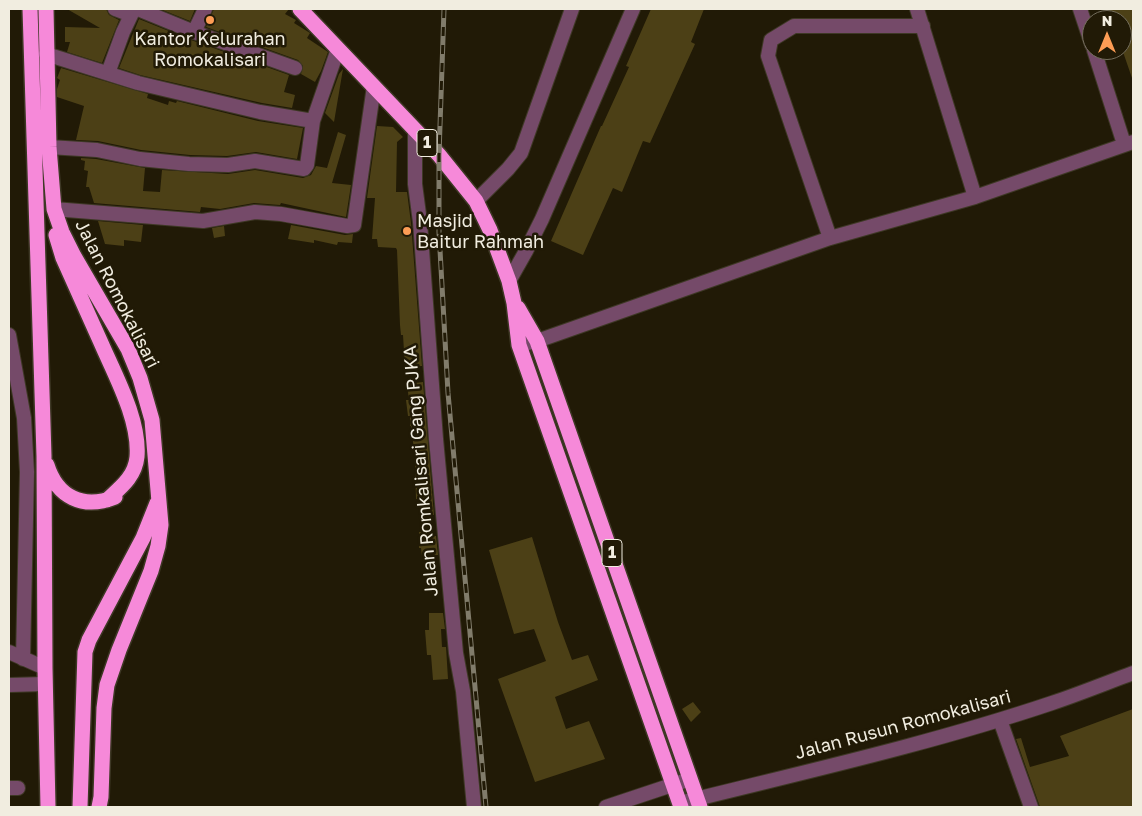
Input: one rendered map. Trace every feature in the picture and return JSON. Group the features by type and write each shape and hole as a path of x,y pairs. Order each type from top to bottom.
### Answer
{"highway":[{"path":"30,9 44,456 45,684 48,807"},
{"name":"Jalan Romokalisari","path":"46,9 49,147 54,209 62,232 74,256 128,349 140,378 152,420 161,525 158,546 151,571 107,685 99,807"},
{"name":"1","path":"300,9 439,155 476,201 490,230 509,281 514,303 519,345 680,805"},
{"path":"54,209 55,233 63,258 127,401 135,433 137,458 132,472 126,483 107,500"},
{"name":"1","path":"514,303 537,341 699,803"},
{"path":"44,456 51,479 60,489 75,499 92,503 107,500 121,494 134,484 148,463 155,446"},
{"path":"80,807 85,652 88,640 145,532 158,499"}],"street":[{"path":"115,9 134,11 295,68"},
{"path":"194,32 205,9"},
{"path":"476,201 521,153 572,9"},
{"path":"509,281 542,219 632,9"},
{"path":"917,9 975,196"},
{"path":"108,73 123,32 134,11"},
{"path":"830,238 768,56 771,40 794,26 923,26"},
{"path":"49,147 97,150 140,159 189,164 228,165 255,161 304,169 307,165 313,121 338,49"},
{"path":"46,54 138,83 313,121"},
{"path":"519,345 537,341 830,238 975,196 1129,143 1098,60"},
{"path":"54,209 203,221 255,212 281,214 347,226 354,225 374,86"},
{"name":"Jalan Romkalisari Gang PJKA","path":"415,130 415,184 420,222 436,439 456,653 463,691 474,807"},
{"path":"9,335 24,418 27,463 23,659"},
{"path":"9,652 45,668"},
{"name":"Jalan Rusun Romokalisari","path":"680,805 699,803 1000,720 1054,703 1133,673"},
{"path":"9,685 45,684"},
{"path":"1000,720 1031,807"},
{"path":"606,807 632,803 673,785 690,780"}],"building":[{"path":"67,9 106,9 109,15 119,20 102,63 67,52 70,42 65,42 65,27 100,28"},
{"path":"160,9 195,9 190,21"},
{"path":"214,9 289,9 285,14 296,20 294,23 310,33 307,38 328,52 315,82 301,74 303,66 298,60 206,27"},
{"path":"651,9 704,9 691,42 695,44 650,143 643,141 622,192 613,188 583,255 551,241 629,67 626,66"},
{"path":"1133,9 1133,78 1126,60 1132,60 1132,10 1109,10"},
{"path":"139,19 289,75 284,92 295,95 292,108 140,75 119,68"},
{"path":"61,68 148,94 147,98 168,105 169,101 176,103 177,101 258,121 303,128 297,159 256,152 227,156 190,155 141,150 98,141 76,140 84,106 57,97 60,80 57,78"},
{"path":"343,69 334,122 325,113 339,74"},
{"path":"377,126 393,127 403,137 397,142 396,192 407,192 422,366 405,367 403,335 401,335 400,325 397,250 396,248 378,247 377,239 372,239 375,198 367,198"},
{"path":"338,132 346,135 332,183 351,185 346,217 281,203 280,205 254,203 220,209 201,207 200,212 94,203 89,187 86,187 88,171 84,170 85,161 81,160 81,158 96,159 145,168 143,191 160,192 162,170 228,174 255,170 303,178 311,175 316,166 327,168"},
{"path":"98,221 143,225 141,242 124,240 124,246 105,244"},
{"path":"291,225 345,235 353,234 352,243 338,242 337,245 314,240 314,243 288,239"},
{"path":"224,226 225,236 214,238 212,228"},
{"path":"423,382 434,515 420,515 419,499 416,499 415,458 406,400 409,400 407,384"},
{"path":"430,531 431,536 436,536 438,555 422,556 421,548 419,548 419,532"},
{"path":"532,537 558,622 572,660 588,655 598,680 555,697 566,729 589,721 605,759 535,782 498,679 546,661 534,629 514,634 489,550"},
{"path":"429,613 443,613 445,629 441,629 442,647 446,647 448,679 433,680 431,655 427,655 425,630 429,630"},
{"path":"693,702 701,712 691,722 682,709"},
{"path":"1133,709 1133,807 1040,807 1016,739 1021,738 1030,767 1069,756 1060,736"}],"railway":[{"path":"444,9 439,155 439,232 448,393 486,807"}],"place":[{"name":"Kantor Kelurahan Romokalisari","path":"210,20"},
{"name":"Masjid Baitur Rahmah","path":"407,231"}]}
